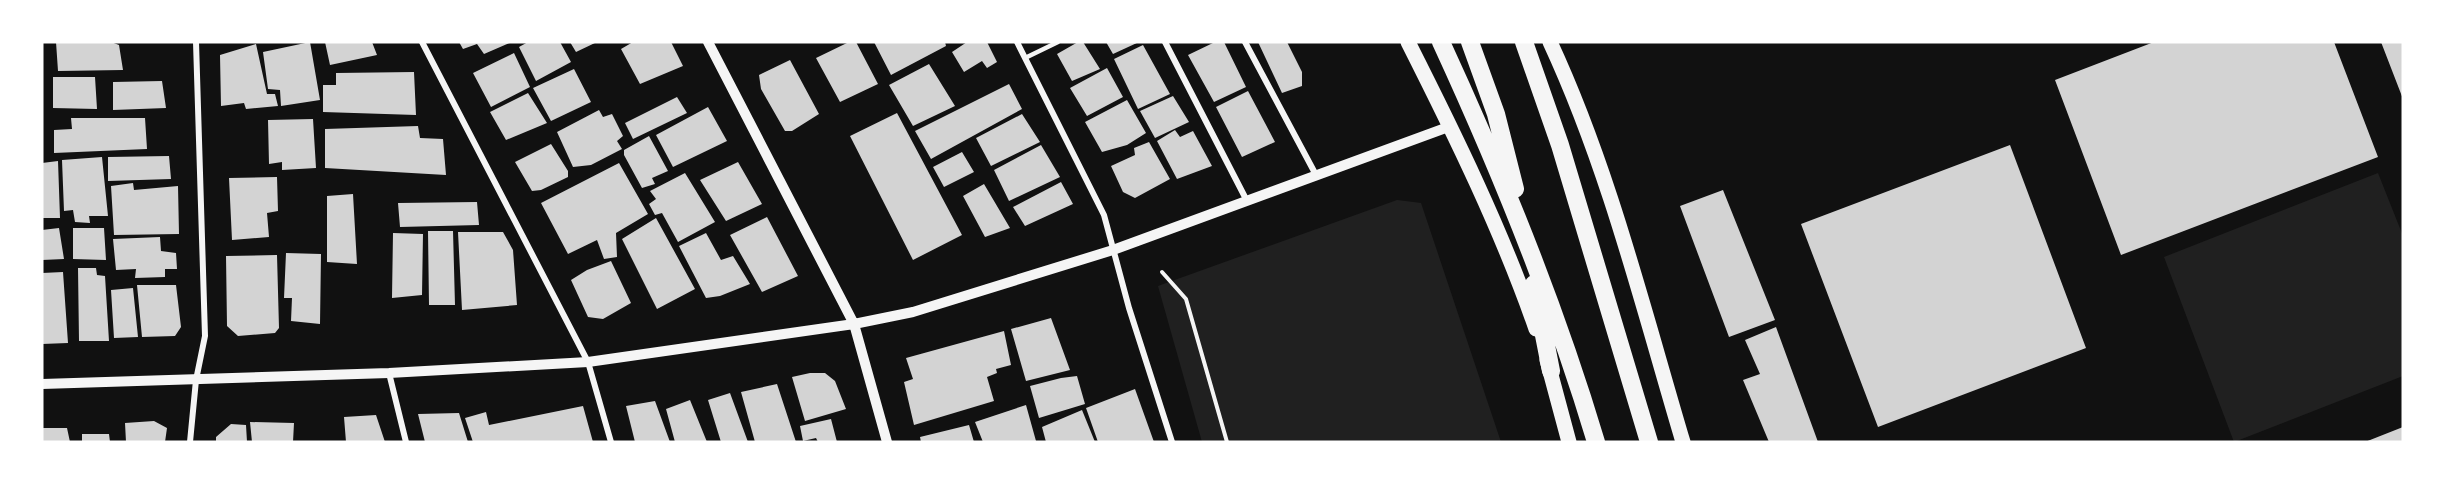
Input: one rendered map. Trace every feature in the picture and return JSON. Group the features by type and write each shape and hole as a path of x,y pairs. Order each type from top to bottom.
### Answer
{"highway":[{"path":"1441,42 1497,165 1548,296 1596,442"},
{"path":"1470,42 1493,103 1509,161 1551,370"},
{"path":"1524,42 1564,157 1649,442"}],"main road":[{"path":"1408,42 1450,126 1525,297 1551,370 1569,442"},
{"path":"1550,42 1575,94 1590,139 1623,240 1683,442"}],"street":[{"path":"190,442 196,380 205,336 196,42"},
{"path":"423,42 588,362 611,442"},
{"path":"708,42 854,324 887,442"},
{"path":"1017,42 1101,207 1172,442"},
{"path":"1165,42 1247,201"},
{"path":"1245,42 1316,175"},
{"path":"42,384 389,373 588,362 854,324 913,312 1113,250 1450,126"},
{"path":"389,373 406,442"}],"lane":[{"path":"1025,58 1058,42"}],"path":[{"path":"1162,272 1186,300 1227,442"}],"shaded area":[{"path":"2378,173 2403,236 2403,376 2234,442 2164,257"},
{"path":"1397,200 1421,203 1501,442 1202,442 1158,286"}],"building":[{"path":"56,42 111,42 119,45 123,70 58,71"},
{"path":"310,42 320,100 281,106 280,90 268,89 263,52"},
{"path":"325,42 372,42 377,55 330,65"},
{"path":"459,42 512,42 484,54 477,44 463,49"},
{"path":"528,42 560,42 571,62 536,81 519,47"},
{"path":"570,42 597,42 576,52"},
{"path":"633,42 671,42 683,66 640,84 621,49"},
{"path":"849,42 856,42 878,84 840,102 816,58"},
{"path":"874,42 945,42 946,46 891,75"},
{"path":"967,42 987,42 997,62 987,68 982,61 964,72 952,52"},
{"path":"1078,42 1083,42 1100,69 1072,81 1057,54"},
{"path":"1106,42 1139,42 1113,54"},
{"path":"1215,42 1224,42 1246,87 1214,102 1188,55"},
{"path":"1258,42 1287,42 1302,72 1302,86 1282,93"},
{"path":"2154,42 2334,42 2378,157 2121,255 2055,80"},
{"path":"2381,42 2403,42 2403,99"},
{"path":"256,44 267,94 275,94 278,106 246,109 244,103 221,106 220,55"},
{"path":"1143,45 1170,94 1138,109 1114,59"},
{"path":"514,53 530,87 491,107 473,73"},
{"path":"790,60 819,114 792,131 785,131 761,89 759,75"},
{"path":"929,64 955,106 913,126 889,85"},
{"path":"1107,68 1123,97 1087,116 1070,88"},
{"path":"574,69 591,102 551,121 533,88"},
{"path":"414,72 416,115 323,112 323,85 336,85 336,73"},
{"path":"53,77 95,77 97,109 53,108"},
{"path":"162,81 166,108 113,110 113,82"},
{"path":"1009,84 1022,109 931,159 915,131"},
{"path":"1248,91 1275,142 1242,157 1216,107"},
{"path":"528,93 547,123 506,140 490,112"},
{"path":"1173,96 1189,122 1155,138 1140,111"},
{"path":"677,97 687,113 633,139 625,123"},
{"path":"1127,100 1146,133 1127,145 1102,152 1085,122"},
{"path":"708,107 727,141 673,167 656,135"},
{"path":"599,110 603,117 612,114 623,136 617,141 622,149 591,165 573,167 557,132"},
{"path":"897,113 962,235 913,260 850,136"},
{"path":"1022,114 1040,142 991,166 976,138"},
{"path":"71,118 145,118 147,149 54,153 54,130 72,129"},
{"path":"313,119 316,168 282,170 282,162 269,164 268,120"},
{"path":"418,126 420,138 443,139 446,175 325,168 325,129"},
{"path":"1175,130 1180,137 1193,131 1212,166 1177,179 1157,141"},
{"path":"649,136 668,171 652,178 655,184 642,188 624,155 624,150"},
{"path":"1149,142 1170,179 1135,198 1123,192 1111,166 1135,155 1134,148"},
{"path":"551,144 568,171 568,177 541,190 532,191 515,162"},
{"path":"1041,145 1060,177 1009,201 994,170"},
{"path":"2010,145 2086,348 1878,427 1801,224"},
{"path":"962,152 974,172 944,187 933,167"},
{"path":"169,156 171,179 108,181 108,157"},
{"path":"102,157 108,216 89,216 90,223 75,222 73,210 64,211 62,160"},
{"path":"58,161 60,218 42,218 42,163"},
{"path":"738,162 762,204 726,221 700,180"},
{"path":"619,163 648,214 616,233 617,257 604,259 597,240 568,254 541,203"},
{"path":"685,173 715,222 678,242 662,213 655,215 649,204 656,199 650,191"},
{"path":"277,177 278,211 267,213 269,237 232,240 229,178"},
{"path":"1061,182 1073,204 1025,226 1013,207"},
{"path":"133,183 134,190 178,186 179,234 114,235 111,186"},
{"path":"984,184 1010,228 985,237 963,196"},
{"path":"1723,190 1775,320 1729,337 1680,206"},
{"path":"353,194 357,264 327,262 327,196"},
{"path":"477,202 479,225 400,227 398,203"},
{"path":"767,217 798,276 762,292 730,235"},
{"path":"656,218 695,289 657,309 622,239"},
{"path":"59,228 64,259 42,260 42,230"},
{"path":"73,228 104,228 106,260 73,259"},
{"path":"428,231 453,231 455,305 429,305"},
{"path":"458,232 503,232 513,250 517,305 462,310"},
{"path":"393,233 423,234 422,295 392,298"},
{"path":"706,233 721,260 733,256 750,284 720,296 706,298 679,246"},
{"path":"160,237 161,251 176,253 177,269 165,269 165,277 135,278 136,269 116,270 113,239"},
{"path":"286,253 321,254 320,324 291,321 292,298 284,298"},
{"path":"277,255 279,328 275,333 238,336 227,326 226,256"},
{"path":"611,261 631,303 603,319 588,317 571,280 587,270"},
{"path":"78,268 96,268 97,275 105,276 109,341 79,341"},
{"path":"63,272 68,343 42,344 42,273"},
{"path":"137,285 176,285 181,327 175,336 142,337"},
{"path":"133,288 138,337 114,338 111,290"},
{"path":"1051,318 1070,370 1026,381 1011,329"},
{"path":"1776,327 1818,442 1769,442 1743,380 1760,374 1745,340"},
{"path":"1004,331 1011,365 996,369 997,373 987,377 994,401 914,425 904,382 913,379 906,358"},
{"path":"810,373 825,373 835,381 846,409 805,421 792,377"},
{"path":"1077,376 1085,404 1039,418 1030,386"},
{"path":"777,384 796,442 755,442 741,392"},
{"path":"1135,389 1154,442 1098,442 1086,408"},
{"path":"730,393 748,442 721,442 708,400"},
{"path":"690,400 707,442 675,442 666,409"},
{"path":"655,401 670,442 635,442 626,406"},
{"path":"1026,405 1036,441 983,442 975,422"},
{"path":"583,406 593,442 473,442 465,418 486,412 489,425"},
{"path":"1082,410 1095,442 1046,442 1042,427"},
{"path":"459,413 468,442 425,442 418,414"},
{"path":"376,415 385,442 346,442 344,417"},
{"path":"831,419 837,442 818,442 816,438 803,441 800,426"},
{"path":"154,421 167,428 165,442 126,442 125,423"},
{"path":"250,422 294,423 293,442 252,442"},
{"path":"231,424 246,425 247,442 216,442 216,437"},
{"path":"969,425 974,442 921,442 920,437"},
{"path":"2403,427 2403,442 2365,442"},
{"path":"43,428 67,428 70,442 43,442"},
{"path":"82,434 109,434 110,442 82,442"}]}
